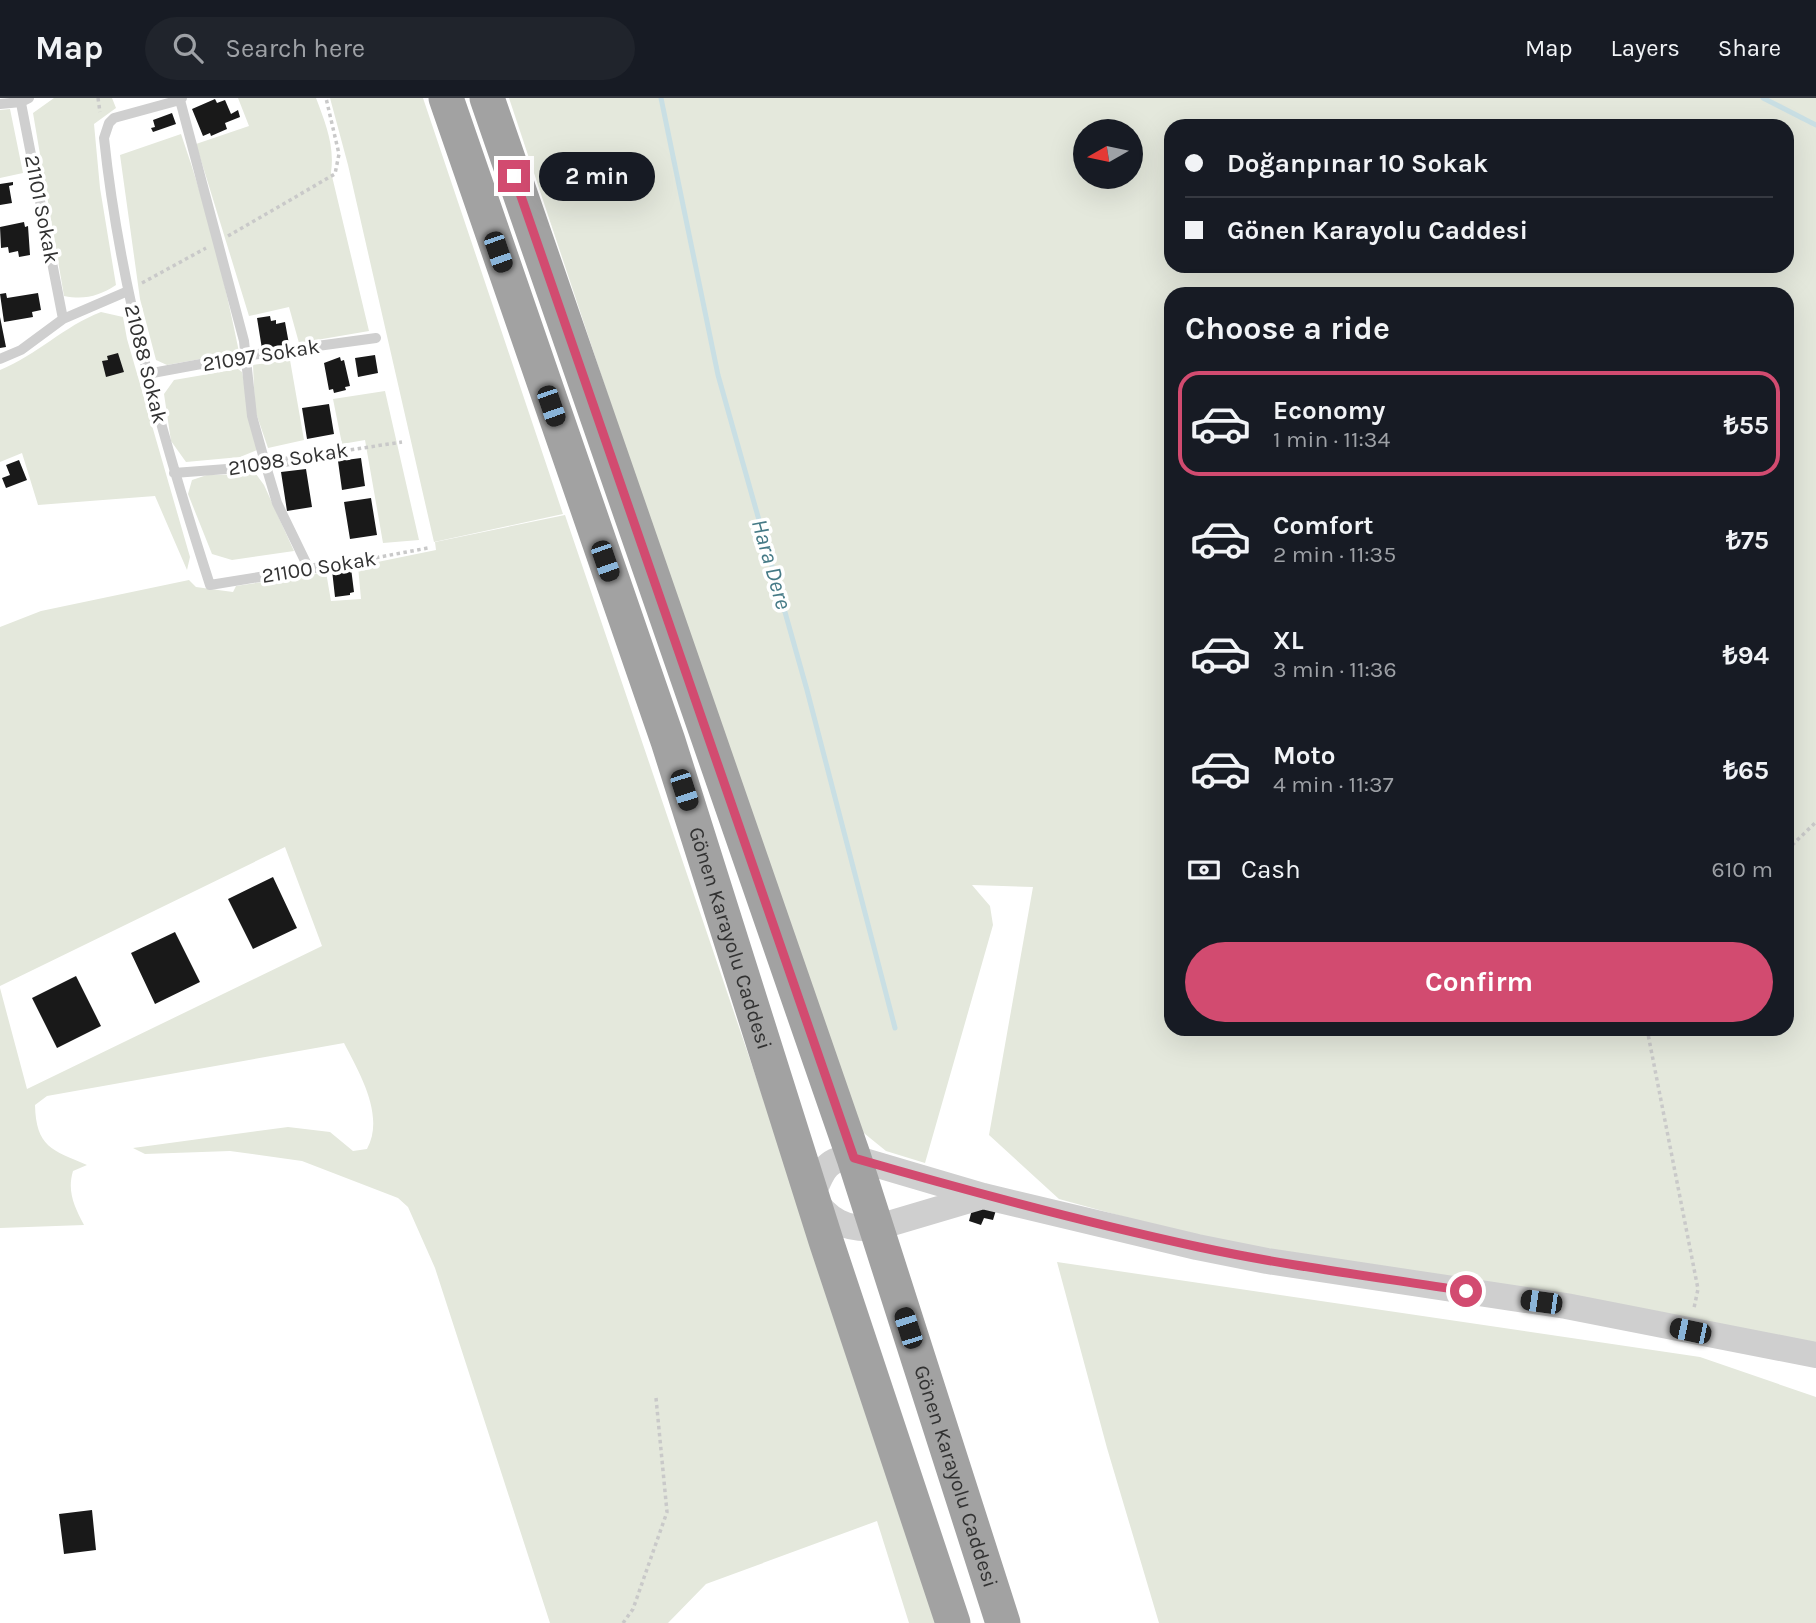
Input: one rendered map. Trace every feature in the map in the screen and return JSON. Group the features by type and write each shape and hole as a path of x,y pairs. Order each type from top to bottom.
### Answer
{"highway":[{"name":"Gönen Karayolu Caddesi","path":"446,98 668,741 812,1196 953,1623"},
{"name":"Gönen Karayolu Caddesi","path":"487,98 854,1158 1003,1623"}],"street":[{"path":"984,1196 875,1228 860,1229 840,1225 827,1216 812,1196 822,1173 830,1163 842,1157 854,1158 984,1196 1196,1247 1566,1306 1816,1355"}],"lane":[{"path":"0,104 24,99"},
{"name":"21101 Sokak","path":"24,99 63,319"},
{"name":"21088 Sokak","path":"181,99 114,118 109,123 104,138 128,291 147,374 174,473 210,584"},
{"path":"181,99 240,325 252,416 265,466 276,503 309,569"},
{"path":"0,359 21,350 63,319 128,291"},
{"name":"21097 Sokak","path":"147,374 244,356 376,338"},
{"name":"21098 Sokak","path":"174,473 265,466 318,455"},
{"name":"21100 Sokak","path":"210,584 357,561"}],"path":[{"path":"326,98 338,154 335,174"},
{"name":"21098 Sokak","path":"318,455 402,442"},
{"name":"21100 Sokak","path":"357,561 428,548"},
{"path":"1794,843 1816,822"},
{"path":"1648,1036 1698,1289 1690,1331"},
{"path":"623,1623 633,1609 667,1511 656,1398"}],"shaded area":[{"path":"54,98 112,98 116,108 94,124 100,188 116,285 92,296 64,296 33,113"},
{"path":"238,98 316,98 328,134 332,153 331,172 369,331 299,343 289,307 249,316 196,144 249,126"},
{"path":"330,98 423,98 563,514 434,542 348,165"},
{"path":"509,98 1816,98 1816,1345 1198,1237 1059,1199 989,1135 1033,887 972,885 990,906 993,925 925,1163 886,1151 854,1125 808,996"},
{"path":"10,109 23,173 0,178 0,110"},
{"path":"181,134 214,242 239,352 167,365 156,360 140,299 120,155"},
{"path":"101,312 123,317 190,557 187,570 155,496 38,505 22,453 0,462 0,370"},
{"path":"290,360 304,440 268,448 255,410 253,365"},
{"path":"238,369 242,372 257,450 240,457 186,462 171,441 164,394 174,380"},
{"path":"385,391 419,540 383,543 365,440 342,444 333,399"},
{"path":"256,474 264,485 294,551 232,560 212,554 188,494 192,480 207,475"},
{"path":"565,515 759,1086 936,1623 909,1623 877,1521 706,1584 668,1623 550,1623 435,1268 408,1207 398,1198 302,1161 230,1151 145,1154 133,1148 288,1127 330,1132 353,1151 367,1149 372,1136 372,1109 363,1081 344,1043 47,1096 35,1105 36,1119 43,1138 55,1150 87,1165 73,1171 71,1185 75,1205 84,1225 0,1228 0,988 27,1089 322,946 285,847 0,986 0,627 41,611 189,580 196,587 233,592 236,586 326,572 331,601 361,599 358,566 436,550 435,542"},
{"path":"1057,1262 1700,1357 1816,1397 1816,1623 1159,1623 1107,1448"}],"building":[{"path":"215,99 217,103 225,100 231,114 238,110 240,117 225,123 227,129 211,136 210,133 203,136 192,109"},
{"path":"172,113 176,124 153,132 153,120"},
{"path":"13,182 13,185 9,186 12,203 0,205 0,184"},
{"path":"24,222 25,227 28,226 30,255 19,257 18,251 9,253 8,247 1,248 0,227"},
{"path":"6,293 7,298 38,293 41,310 32,312 33,317 4,322 0,294"},
{"path":"270,316 271,321 276,320 276,324 285,322 289,344 262,349 257,318"},
{"path":"0,317 6,347 0,348"},
{"path":"118,353 124,372 106,377 102,361 108,360 107,356"},
{"path":"375,355 378,373 358,377 355,358"},
{"path":"340,357 341,361 344,360 350,386 334,393 333,389 329,390 324,363"},
{"path":"329,404 334,434 307,439 302,408"},
{"path":"361,458 365,486 342,490 338,461"},
{"path":"19,460 27,480 6,488 2,478 10,475 6,465"},
{"path":"306,469 312,507 287,511 281,472"},
{"path":"371,498 377,535 350,539 344,502"},
{"path":"351,568 354,592 335,597 332,570"},
{"path":"273,877 297,928 253,949 228,899"},
{"path":"175,932 200,982 155,1004 131,953"},
{"path":"76,976 101,1026 57,1048 32,998"},
{"path":"974,1202 996,1210 993,1220 984,1218 981,1225 969,1221"},
{"path":"92,1510 96,1550 64,1554 59,1514"}],"waterway":[{"name":"Hara Dere","path":"661,98 718,375 807,690 895,1028"},
{"name":"Hara Dere","path":"1763,98 1816,125"}],"route":[{"path":"514,176 854,1158 984,1196 1196,1247 1267,1261 1466,1291"}]}
